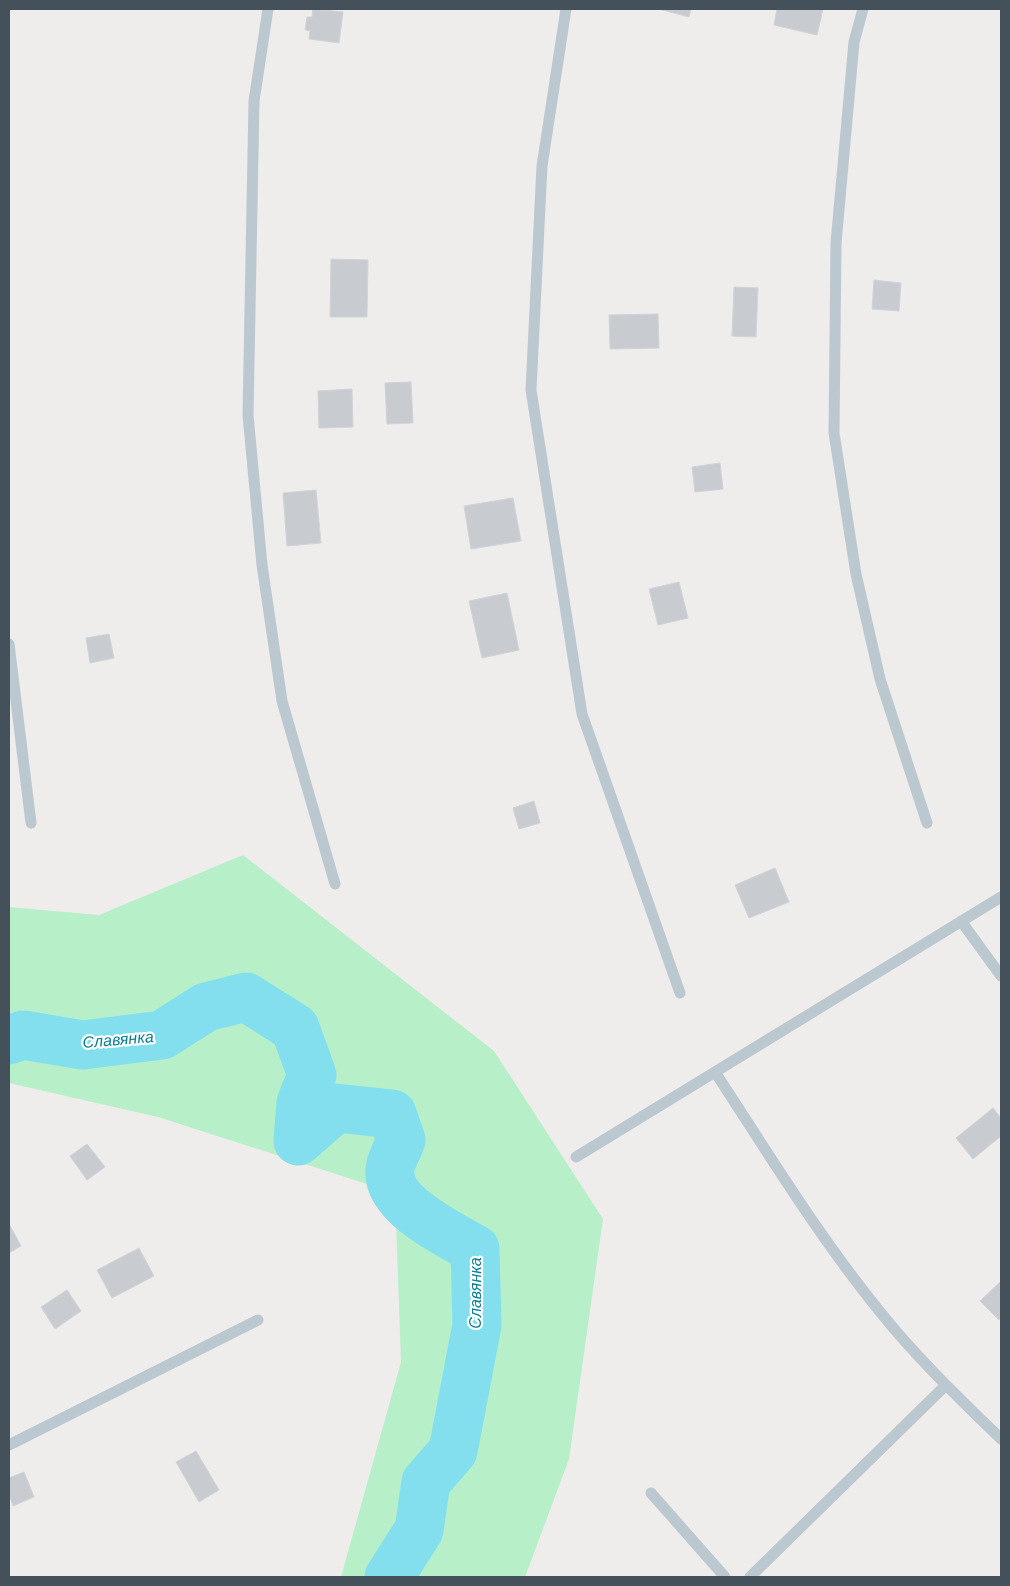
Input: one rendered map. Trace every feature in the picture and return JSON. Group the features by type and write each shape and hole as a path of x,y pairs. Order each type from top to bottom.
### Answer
{"lane":[{"path":"268,9 254,101 248,415 262,565 282,701 335,884"},
{"path":"566,9 542,166 531,390 582,714 680,993"},
{"path":"864,9 854,42 836,243 834,433 856,574 880,678 927,822"},
{"path":"9,644 31,822"},
{"path":"576,1157 1001,897"},
{"path":"961,921 1001,976"},
{"path":"715,1072 811,1218 881,1313 946,1385 1001,1439"},
{"path":"9,1445 258,1320"},
{"path":"750,1577 946,1385"},
{"path":"651,1493 725,1577"}],"green space":[{"path":"243,855 494,1051 603,1219 569,1459 525,1577 341,1577 401,1362 395,1193 158,1117 9,1083 9,907 99,915"}],"building":[{"path":"313,9 343,12 339,43 309,39 310,31 305,30 307,17 312,17"},
{"path":"659,9 691,9 689,17"},
{"path":"777,9 823,9 817,35 774,25"},
{"path":"331,259 368,260 367,317 330,317"},
{"path":"874,280 901,283 899,311 872,309"},
{"path":"734,287 758,288 756,337 732,336"},
{"path":"658,314 659,348 610,349 609,315"},
{"path":"411,382 413,423 387,424 385,383"},
{"path":"352,389 353,427 319,428 318,391"},
{"path":"720,463 723,489 695,492 692,467"},
{"path":"316,490 321,543 287,546 283,493"},
{"path":"513,498 521,541 471,549 464,506"},
{"path":"679,582 688,618 658,625 649,589"},
{"path":"507,593 519,650 482,658 469,601"},
{"path":"109,634 114,658 90,663 86,638"},
{"path":"534,801 540,823 519,829 513,808"},
{"path":"775,868 789,902 749,918 735,885"},
{"path":"993,1108 1001,1118 1001,1136 973,1159 956,1138"},
{"path":"87,1144 105,1167 87,1180 70,1156"},
{"path":"9,1224 21,1246 9,1253"},
{"path":"139,1248 154,1276 112,1298 97,1270"},
{"path":"1001,1281 1001,1318 999,1320 980,1301"},
{"path":"67,1290 81,1311 55,1329 41,1307"},
{"path":"196,1451 219,1490 199,1502 176,1462"},
{"path":"24,1472 34,1497 13,1506 9,1494 9,1478"}],"waterway":[{"name":"Славянка","path":"9,1040 23,1035 83,1045 162,1035 206,1007 246,997 295,1028 312,1075 301,1103 298,1141 336,1108 392,1114 401,1140 390,1169 391,1182 398,1195 421,1217 475,1249 477,1325 453,1451 426,1482 419,1530 389,1577"}]}
